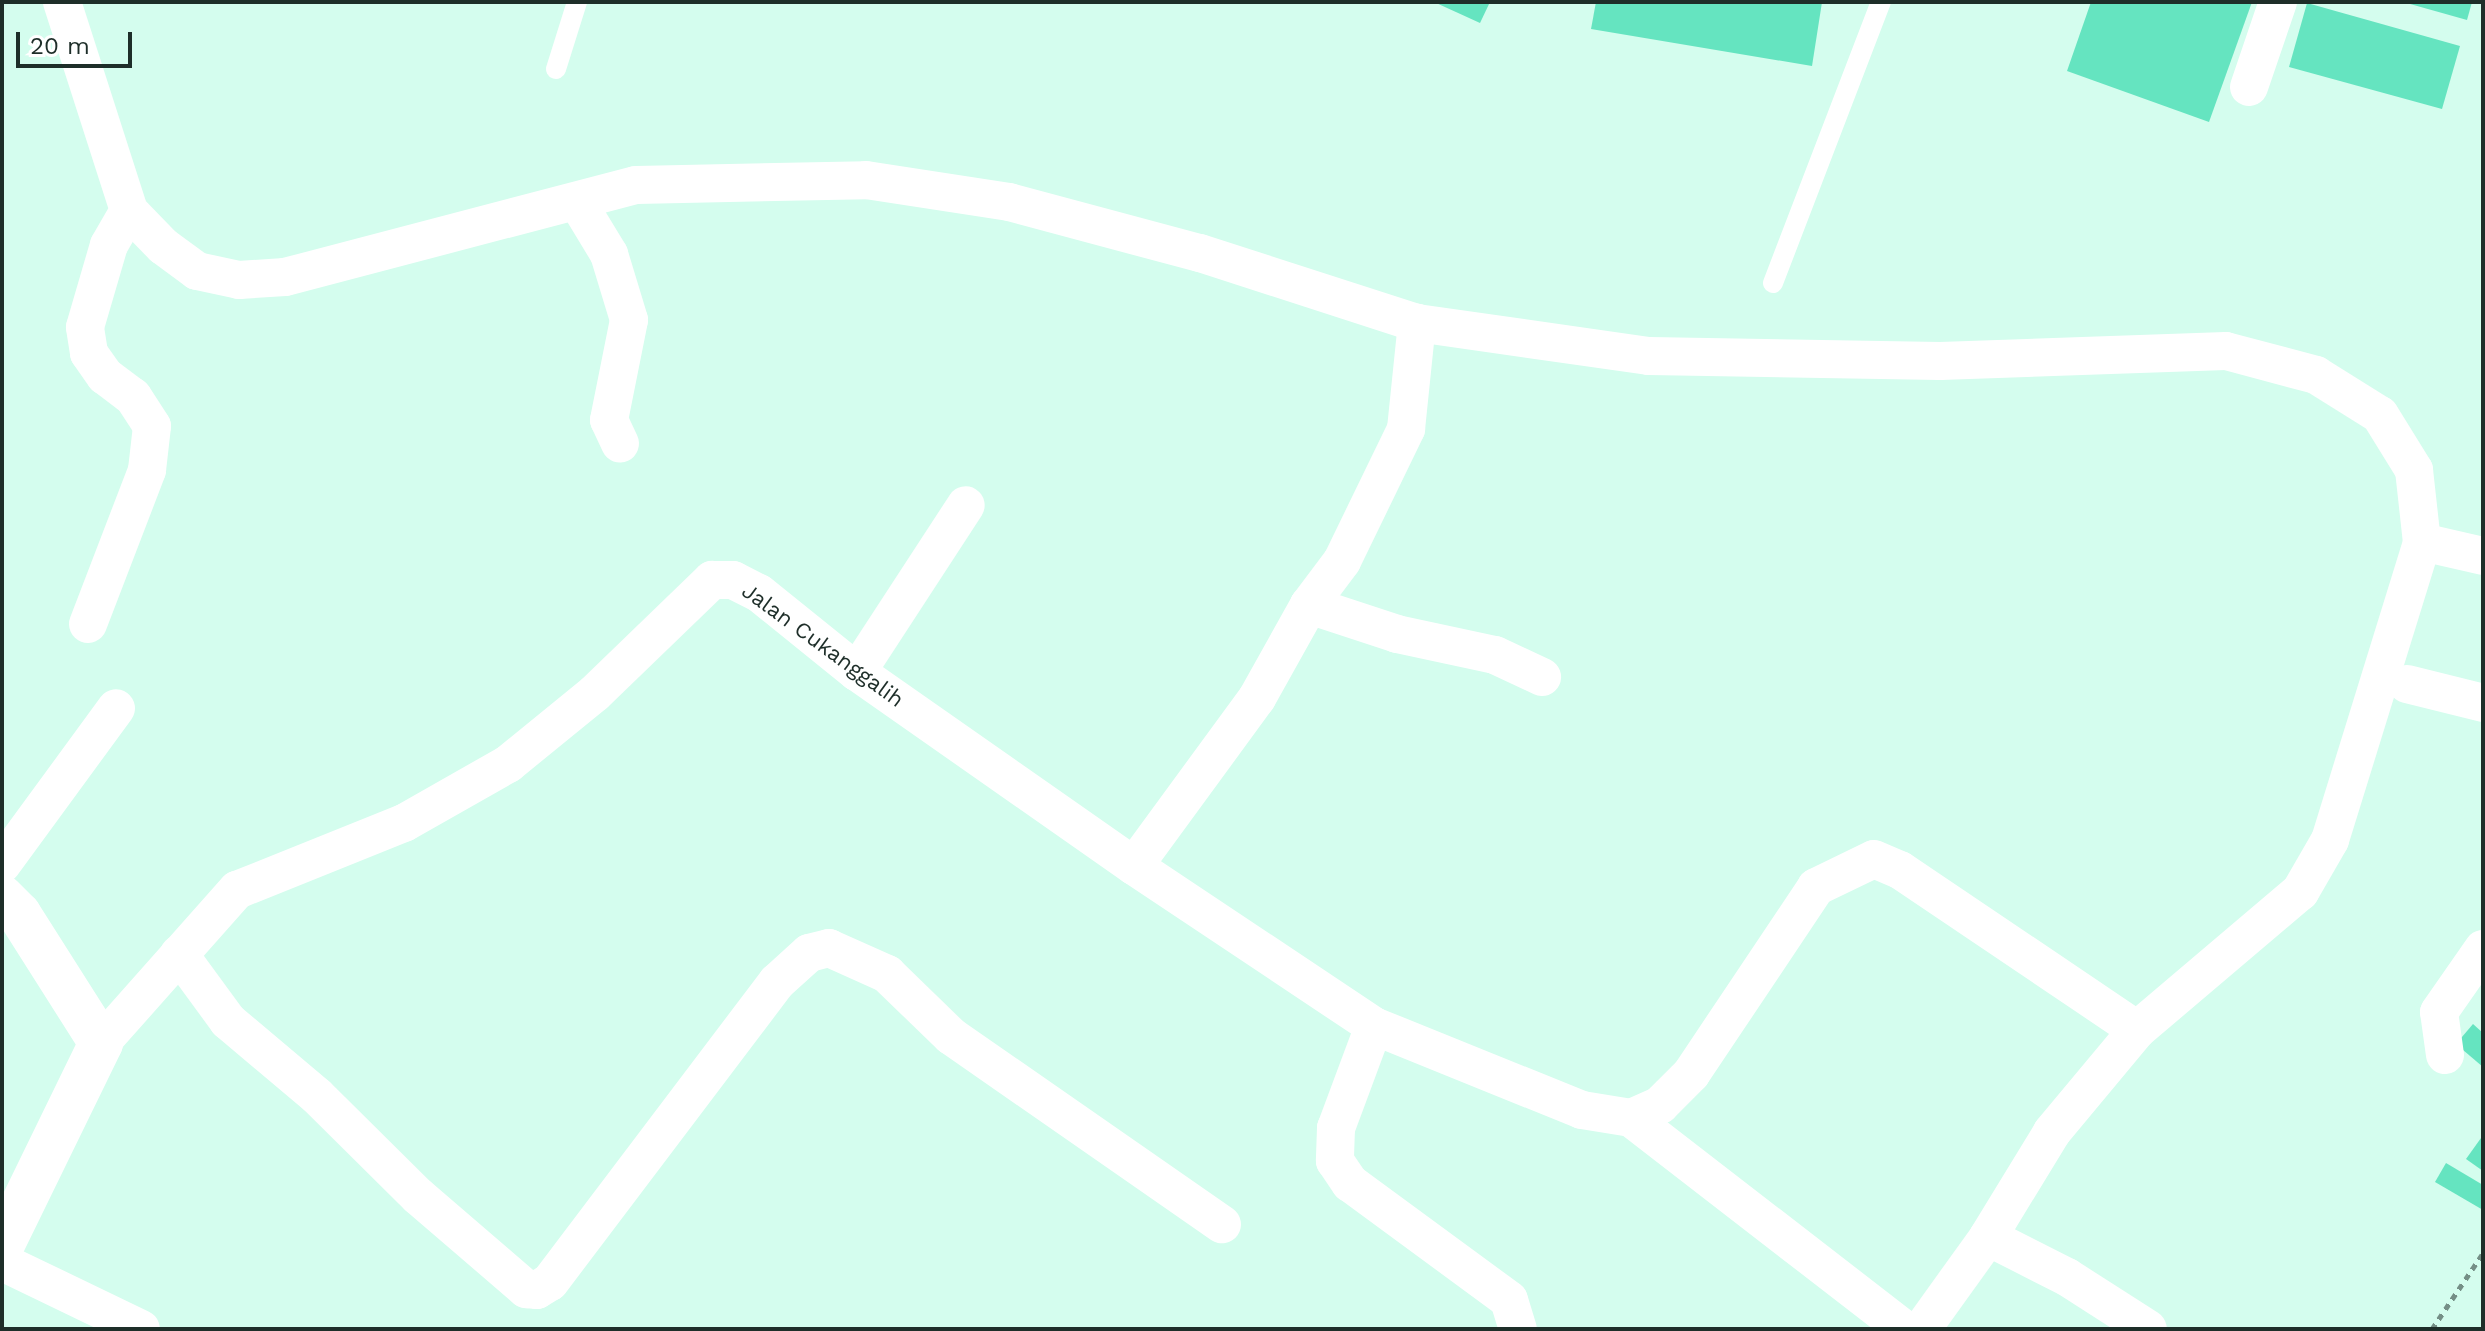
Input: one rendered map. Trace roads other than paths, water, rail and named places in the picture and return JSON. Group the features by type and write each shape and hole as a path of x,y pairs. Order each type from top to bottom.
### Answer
{"street":[{"path":"62,2 129,211 163,246 197,271 239,280 285,277 578,203 636,185 866,180 1009,202 1200,253 1417,323 1649,356 1940,361 2226,351 2316,375 2380,415 2414,470 2422,542 2389,634 2330,840 2300,892 2281,911 2137,1030 2052,1132 1988,1237 1922,1329"},
{"path":"2249,87 2278,2"},
{"path":"578,203 609,254 629,320 609,420 620,444"},
{"path":"88,624 147,470 152,426 133,397 105,376 89,353 85,327 109,245 129,211"},
{"path":"1134,866 1257,698 1309,605 1342,561 1406,429 1417,323"},
{"path":"857,672 966,505"},
{"path":"2422,542 2483,556"},
{"name":"Jalan Cukanggalih","path":"101,1043 237,890 404,823 508,764 595,693 712,580 733,580 759,593 857,672 1134,866 1374,1026 1582,1110 1631,1118"},
{"path":"1309,605 1397,634 1495,655 1542,677"},
{"path":"2407,684 2483,703"},
{"path":"2,864 116,708"},
{"path":"1904,1329 1631,1118 1660,1105 1691,1074 1816,887 1874,859 1900,870 2137,1030"},
{"path":"2,897 19,914 101,1043 2,1246"},
{"path":"179,954 228,1021 317,1096 418,1196 526,1289 537,1290 550,1282 777,982 809,953 829,948 887,974 920,1012 961,1044 1222,1224"},
{"path":"2445,1055 2439,1012 2483,949"},
{"path":"1374,1026 1336,1128 1335,1161 1350,1183 1509,1300 1518,1329"},
{"path":"1988,1237 2067,1277 2148,1329"},
{"path":"2,1262 136,1328"}],"lane":[{"path":"556,69 577,2"},
{"path":"1773,283 1881,2"}]}
